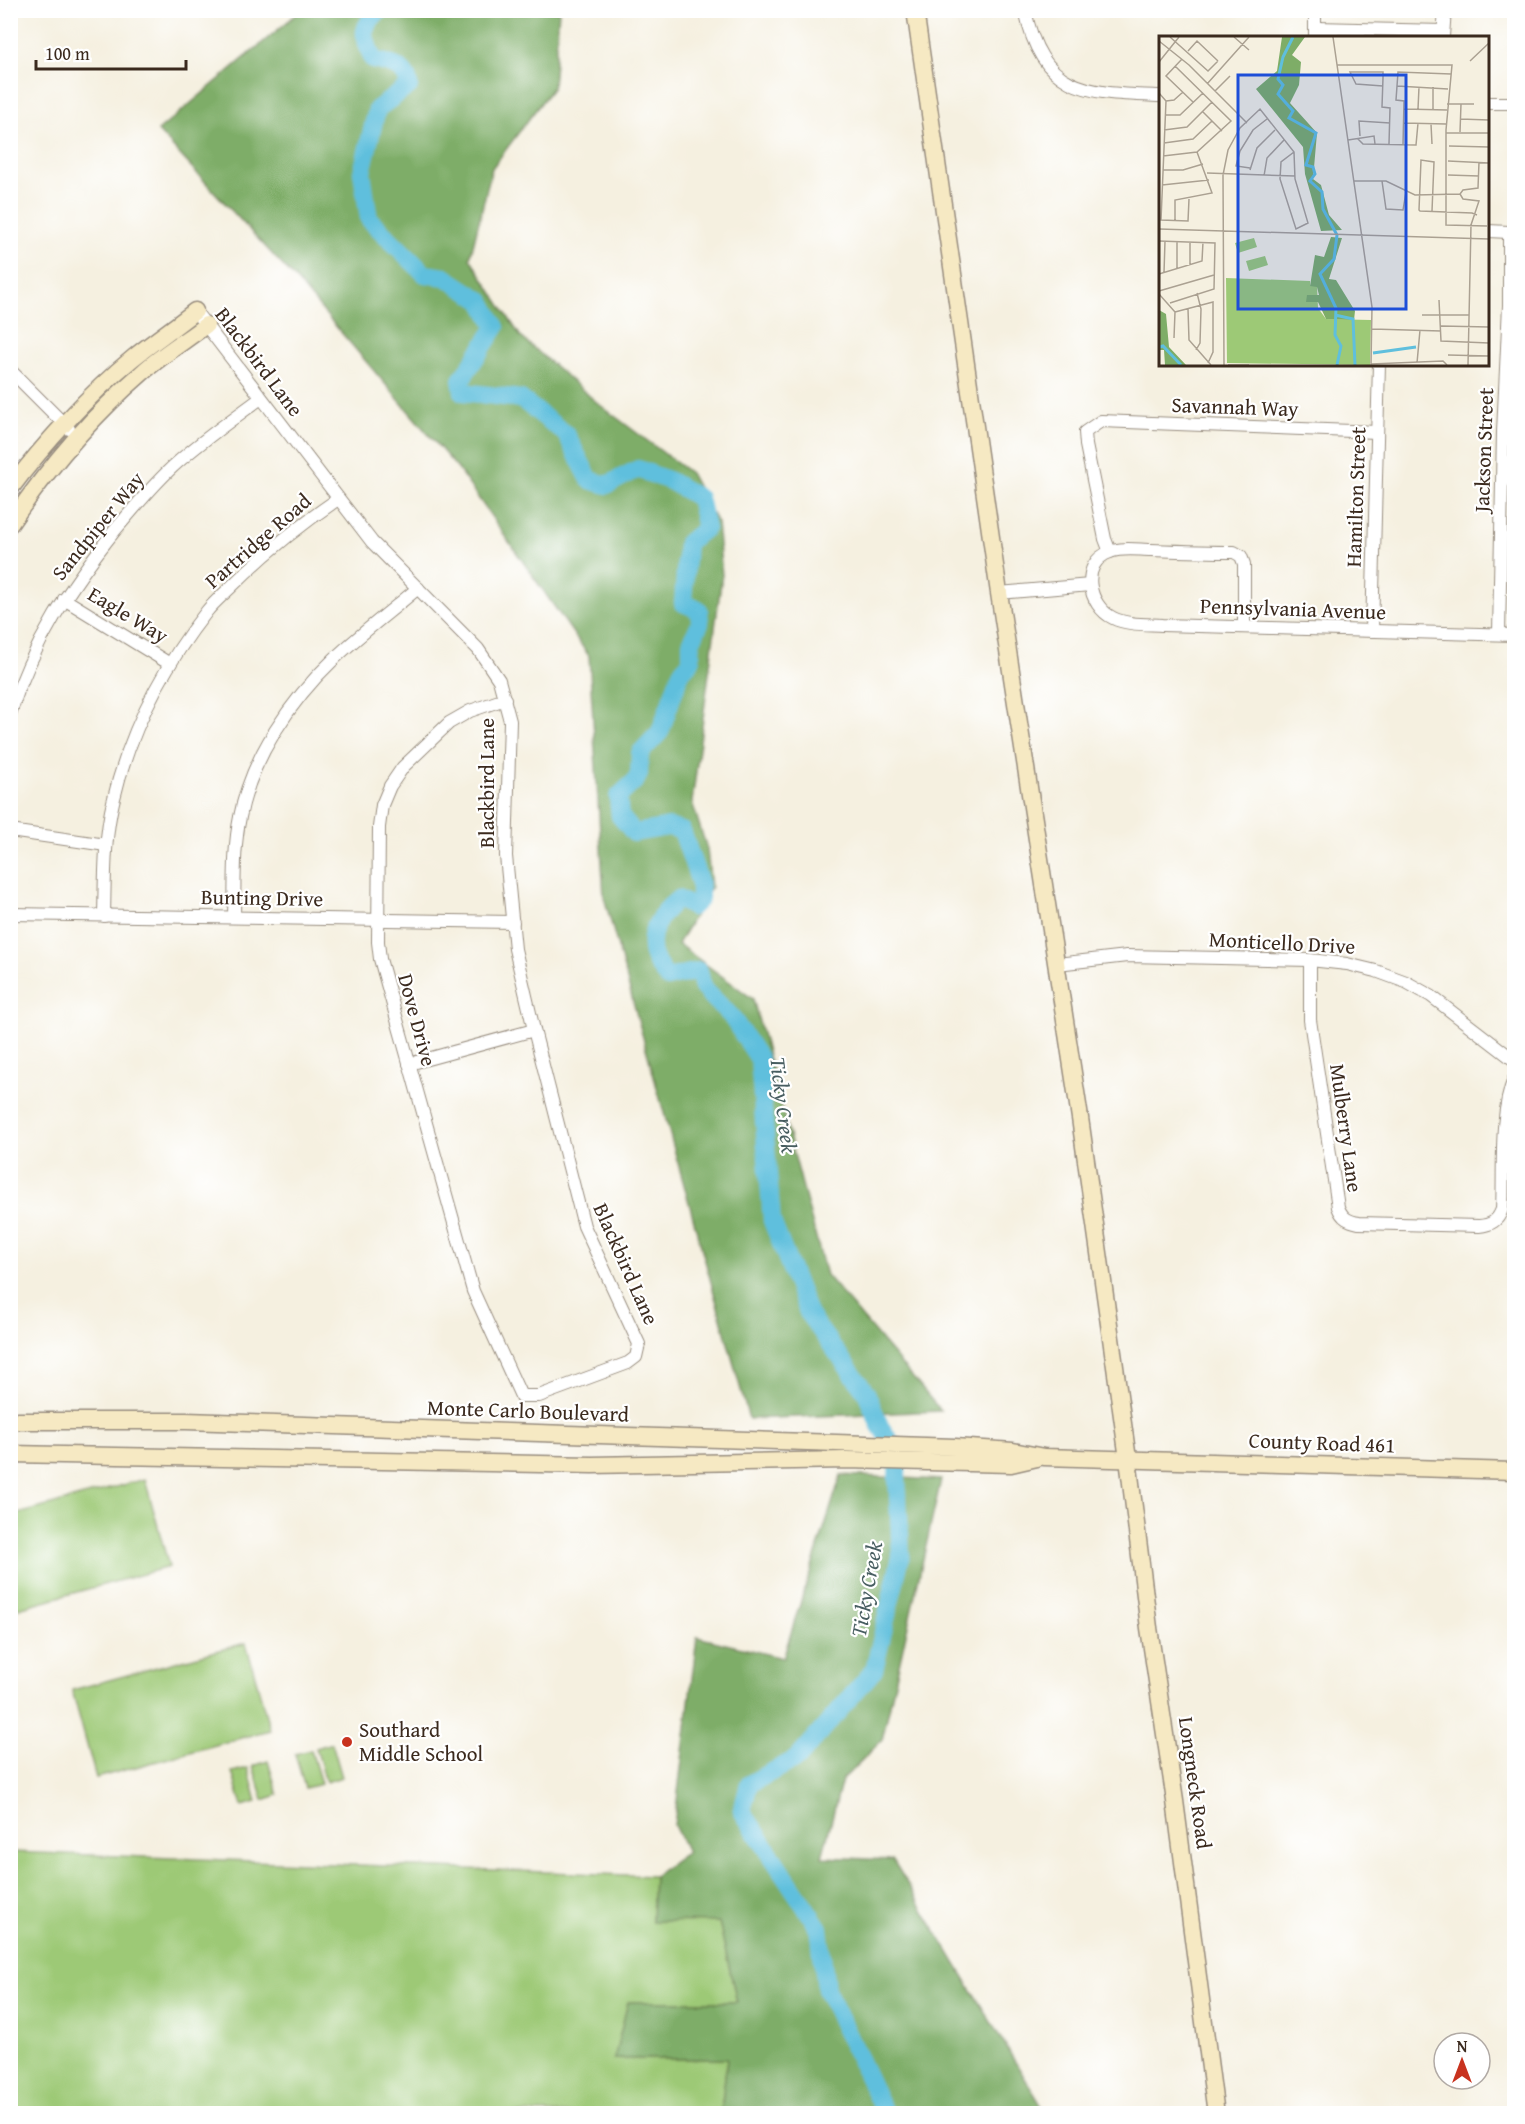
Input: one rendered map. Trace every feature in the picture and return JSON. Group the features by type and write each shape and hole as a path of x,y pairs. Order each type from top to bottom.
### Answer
{"street":[{"name":"Longneck Road","path":"915,10 1128,1459 1215,2114"},
{"path":"1024,10 1029,31 1039,53 1051,69 1068,82 1085,90 1106,94 1159,96"},
{"path":"1315,10 1316,33 1443,34 1444,10"},
{"path":"1489,103 1515,103"},
{"name":"Jackson Street","path":"1489,231 1509,232 1512,305 1509,432 1499,634"},
{"path":"10,489 65,425 132,358 195,311"},
{"name":"Blackbird Lane","path":"195,311 372,542 478,649 499,680 505,699 510,721 506,856 516,949 534,1030 584,1226 639,1344 636,1357 628,1363 539,1396 521,1396"},
{"path":"10,524 37,484 99,413 145,370 206,325"},
{"name":"Hamilton Street","path":"1372,631 1379,366"},
{"path":"10,370 77,438"},
{"name":"Sandpiper Way","path":"10,714 16,694 40,639 90,561 139,502 169,471 211,435 261,398"},
{"name":"Savannah Way","path":"1110,552 1105,539 1085,432 1101,421 1377,432"},
{"name":"Partridge Road","path":"105,916 106,845 112,803 125,761 144,714 171,664 208,610 250,568 295,529 338,499"},
{"path":"999,593 1090,585 1092,572 1096,565 1110,552 1129,550 1234,552 1241,556 1244,564 1244,627"},
{"name":"Pennsylvania Avenue","path":"1090,585 1092,596 1104,613 1114,619 1132,623 1515,634"},
{"path":"234,917 235,849 240,816 250,783 265,750 310,684 335,658 418,588"},
{"name":"Eagle Way","path":"64,599 171,664"},
{"name":"Dove Drive","path":"505,699 470,711 450,723 403,767 390,786 382,805 379,827 379,919 380,959 473,1291 521,1396"},
{"path":"10,831 106,845"},
{"name":"Bunting Drive","path":"10,914 513,921"},
{"name":"Monticello Drive","path":"1057,964 1127,956 1310,960 1347,964 1406,982 1431,996 1515,1060"},
{"name":"Mulberry Lane","path":"1310,960 1311,1020 1338,1207 1345,1219 1359,1223 1479,1226 1494,1222 1499,1218 1503,1209 1505,1114 1515,1079"},
{"path":"409,1064 534,1030"},
{"name":"Monte Carlo Boulevard","path":"10,1421 186,1421 847,1452 956,1455 1013,1451 1044,1457 1128,1459"},
{"name":"Monte Carlo Boulevard","path":"10,1454 592,1465 847,1452"},
{"name":"County Road 461","path":"1128,1459 1515,1471"}],"green space":[{"path":"300,11 559,11 553,87 492,168 470,258 521,337 600,405 690,473 717,523 722,575 692,802 707,849 711,887 678,944 753,999 826,1275 941,1411 749,1419 604,897 589,656 458,469 298,282 158,131"},
{"path":"841,1475 941,1480 882,1740 842,1780 822,1857 893,1860 1046,2113 721,2113 727,2059 614,2059 628,2002 737,2002 719,1922 652,1921 654,1876 687,1852 674,1825 697,1637 783,1658"},
{"path":"145,1479 169,1567 11,1610 11,1516"},
{"path":"246,1643 270,1730 96,1778 72,1690"},
{"path":"332,1743 342,1777 326,1782 316,1748"},
{"path":"311,1750 321,1784 305,1788 295,1754"},
{"path":"268,1761 278,1795 263,1800 253,1766"},
{"path":"248,1768 257,1802 242,1806 232,1772"},
{"path":"11,1852 654,1876 652,1921 719,1921 737,2002 628,2002 615,2059 727,2059 721,2113 11,2114"}],"waterway":[{"name":"Ticky Creek","path":"380,10 368,23 365,33 373,60 397,67 405,74 409,86 377,109 362,172 369,219 425,274 445,277 482,301 496,327 461,380 463,392 521,399 566,434 590,480 607,485 638,469 670,481 699,498 706,528 687,543 683,603 699,610 700,623 691,643 691,661 681,672 660,732 640,753 639,774 636,780 618,797 620,816 634,833 669,827 682,831 700,883 700,899 692,907 678,899 660,917 653,932 654,957 667,978 699,971 703,988 731,1016 759,1059 772,1221 809,1315 866,1392 880,1426 898,1453 901,1556 874,1670 798,1758 749,1784 742,1811 819,1928 826,1989 885,2114"}],"place":[{"name":"Southard Middle School","path":"347,1742"}]}
